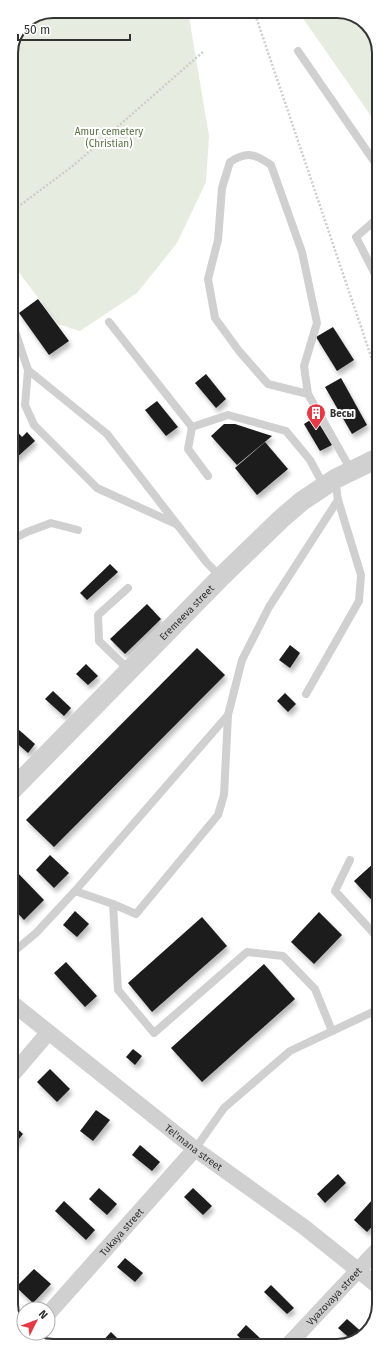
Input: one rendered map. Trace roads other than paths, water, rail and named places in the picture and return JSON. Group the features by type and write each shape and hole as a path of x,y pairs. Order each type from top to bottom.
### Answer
{"street":[{"name":"Eremeeva street","path":"18,784 280,519 336,478 372,461"},
{"name":"Tel'mana street","path":"18,1008 195,1149 304,1227 372,1281"},
{"path":"18,1068 48,1033"},
{"name":"Tukaya street","path":"56,1305 195,1149"},
{"name":"Vyazovaya street","path":"294,1339 372,1255"}],"lane":[{"path":"298,51 372,158"},
{"path":"306,694 359,601 361,575 338,500 336,478 308,394 304,366 317,323 302,252 271,165 259,157 242,155 230,162 222,188 218,240 208,279 215,318 239,351 268,384 308,394"},
{"path":"372,223 356,237 372,268"},
{"path":"109,322 192,427 188,449 208,476"},
{"path":"18,340 28,370 25,405 34,425 97,488 177,524"},
{"path":"28,370 107,434 207,563 221,577"},
{"path":"192,427 228,415 286,431 310,460 336,478"},
{"path":"75,891 113,904 136,914 218,815 224,795 228,714 242,660 269,607 338,500"},
{"path":"18,536 50,523 78,530"},
{"path":"128,588 98,615 99,641 129,670"},
{"path":"18,948 36,933 75,891 228,714"},
{"path":"350,860 336,891 372,931"},
{"path":"113,904 118,990 154,1033 247,952 283,956 315,989 332,1031"},
{"path":"195,1149 224,1108 290,1051 372,1012"}],"place":[{"name":"Весы","path":"316,430"}],"park label":[{"name":"Amur cemetery (Christian)","path":"109,136"}]}
